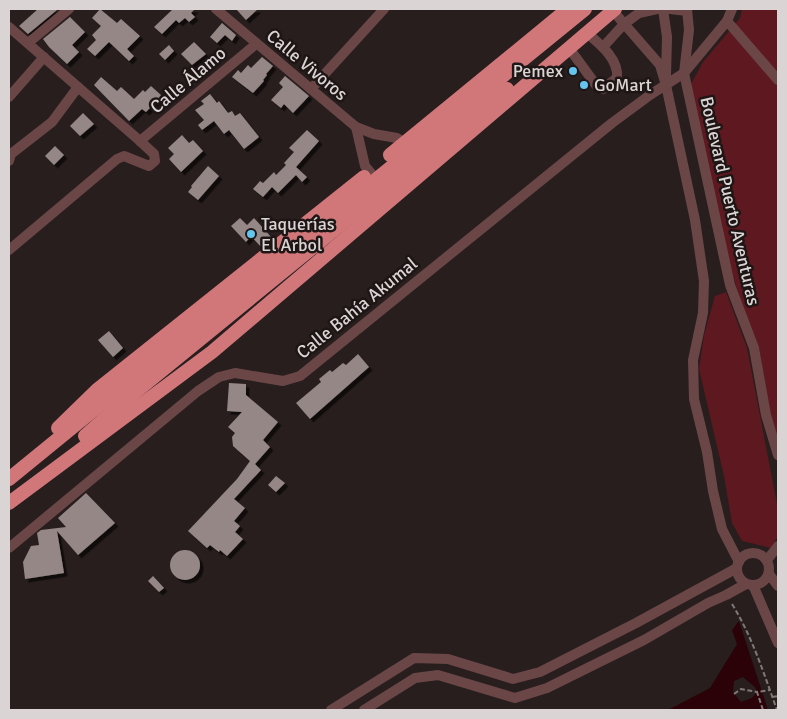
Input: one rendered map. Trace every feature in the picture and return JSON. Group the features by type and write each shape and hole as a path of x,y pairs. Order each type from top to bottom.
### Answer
{"highway":[{"path":"9,476 97,390 369,172 568,9"},
{"path":"9,502 123,394 585,9"},
{"path":"9,479 123,394 611,9"},
{"path":"9,502 212,352 587,33 611,9"}],"street":[{"path":"28,43 70,9"},
{"name":"Calle Vivoros","path":"216,9 356,127"},
{"path":"311,89 384,9"},
{"name":"Boulevard Puerto Aventuras","path":"611,9 660,65 666,85 695,220 704,281 703,313 693,360 694,399 707,452 712,491 722,529 738,565"},
{"path":"603,46 624,24 639,13 657,9"},
{"name":"Boulevard Puerto Aventuras","path":"663,9 667,37 666,85"},
{"path":"670,9 687,10"},
{"name":"Calle Bahía Akumal","path":"9,548 198,391 219,377 235,373 282,381 300,376 604,129 684,73 727,20 732,9"},
{"name":"Boulevard Puerto Aventuras","path":"687,10 689,30 684,73 730,285 754,348 766,415 778,455"},
{"path":"727,20 778,80"},
{"path":"9,27 140,141 154,154 155,161 148,166 124,156 117,158 9,250"},
{"path":"569,48 596,85 603,89 617,78 618,69 603,46 587,33"},
{"name":"Calle Álamo","path":"140,141 256,44"},
{"path":"9,97 44,57"},
{"path":"9,161 11,154 52,122 78,87"},
{"path":"356,127 374,134 397,138 406,142 418,153 423,163 424,172"},
{"path":"356,127 362,159 369,172 379,183 390,190 399,192"},
{"path":"767,560 778,546"},
{"path":"331,710 414,658 448,659 513,679 540,672 738,565 747,554 758,554 767,560 770,569 763,583 749,584 708,603 644,640 548,688 515,698 438,675 415,678 364,710"},
{"path":"738,565 739,577 749,584 778,643"},
{"path":"769,574 778,586"},
{"path":"600,641 610,657"}],"path":[{"path":"726,595 738,614 763,668 777,710"},
{"path":"734,694 741,689 757,692 770,690"},
{"path":"757,692 763,710"},
{"path":"772,697 778,696"}],"shaded area":[{"path":"742,9 778,9 778,441 769,408 759,348 725,252 691,84 703,62 740,18"},
{"path":"726,292 747,348 778,509 778,536 771,548 742,541 732,523 724,476 699,369 704,335 715,296"},
{"path":"739,621 768,710 668,710 710,688 737,644 732,630","holes":["743,677 755,687 757,692 752,698 741,702 733,692 734,681"]}],"building":[{"path":"38,9 57,10 28,34 19,26"},
{"path":"100,9 117,23 121,19 140,36 127,49 134,56 129,61 109,42 95,56 87,49 96,40 92,35 101,26 92,18"},
{"path":"173,9 195,9 191,13 195,17 189,22 185,18 179,23 176,20 162,34 154,27"},
{"path":"236,9 258,9 246,20"},
{"path":"70,17 85,32 72,45 79,52 67,64 43,39"},
{"path":"222,23 236,35 232,41 225,35 217,43 210,37"},
{"path":"194,42 206,54 192,65 181,54"},
{"path":"169,45 174,51 165,60 159,54"},
{"path":"262,57 273,66 266,74 264,81 253,93 232,77 238,70 241,73 248,65 251,68"},
{"path":"285,76 309,96 293,113 284,104 281,108 271,100 283,87 279,83"},
{"path":"101,77 117,91 121,87 134,99 143,90 145,92 151,86 162,96 146,112 142,109 129,121 94,85"},
{"path":"210,94 217,103 219,101 228,113 232,111 235,116 240,113 259,137 244,149 229,130 224,134 214,121 202,130 198,125 204,120 195,110 204,104 201,101"},
{"path":"83,113 94,124 80,136 70,126"},
{"path":"307,130 319,141 296,167 307,177 302,182 296,175 278,193 272,187 263,197 253,189 260,181 263,183 274,172 276,175 286,165 284,163 294,152 289,148"},
{"path":"182,135 189,143 193,140 203,151 181,172 169,159 174,154 168,148"},
{"path":"55,146 64,155 54,165 45,156"},
{"path":"208,166 219,176 198,200 188,192"},
{"path":"240,218 247,225 254,218 271,237 261,247 251,236 246,242 231,226"},
{"path":"109,331 123,348 113,357 98,340"},
{"path":"358,354 369,367 310,419 296,403 321,382 319,379 330,370 332,372 343,363 346,365"},
{"path":"229,383 246,384 246,395 278,422 263,440 270,447 255,464 261,470 234,499 245,508 234,521 240,526 235,532 243,539 227,556 210,545 207,548 188,531 237,479 250,461 233,446 232,437 235,433 228,427 242,412 227,411"},
{"path":"276,476 285,483 276,492 268,485"},
{"path":"86,493 115,523 78,555 57,531 64,573 25,579 23,562 31,546 39,545 37,533 41,530 66,527 58,518"},
{"path":"185,550 195,555 200,565 195,575 185,580 175,575 170,565 175,555"},
{"path":"153,576 164,588 159,592 148,581"}],"place":[{"name":"Pemex","path":"573,71"},
{"name":"GoMart","path":"584,85"},
{"name":"Taquerías El Arbol","path":"251,234"}]}
